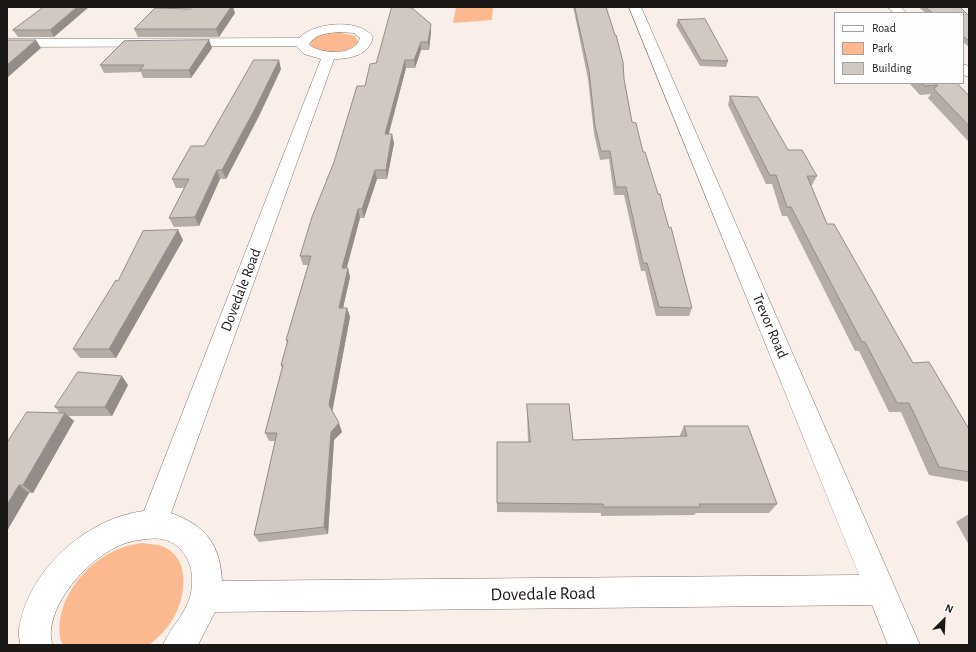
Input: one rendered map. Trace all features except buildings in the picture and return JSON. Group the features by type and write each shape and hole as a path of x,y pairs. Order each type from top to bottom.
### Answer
{"street":[{"name":"Trevor Road","path":"635,7 904,645"},
{"path":"7,43 303,42 312,34 334,28 357,30 367,37 367,41 364,46 358,50 350,53 329,56 311,54 302,46 303,42"},
{"name":"Dovedale Road","path":"153,524 329,56"},
{"path":"36,645 35,630 43,603 58,577 79,555 103,538 128,527 153,524 174,526 191,537 202,552 207,573 205,597 194,625 179,645"},
{"name":"Dovedale Road","path":"205,597 881,590"}],"green space":[{"path":"456,7 493,7 492,20 453,23"},
{"path":"337,32 355,36 358,42 349,49 335,52 321,51 311,46 314,39 317,37"},
{"path":"142,543 158,545 169,549 176,556 181,565 183,575 182,597 169,625 160,636 149,645 63,645 59,630 61,615 64,604 76,582 102,557 124,547"}]}
